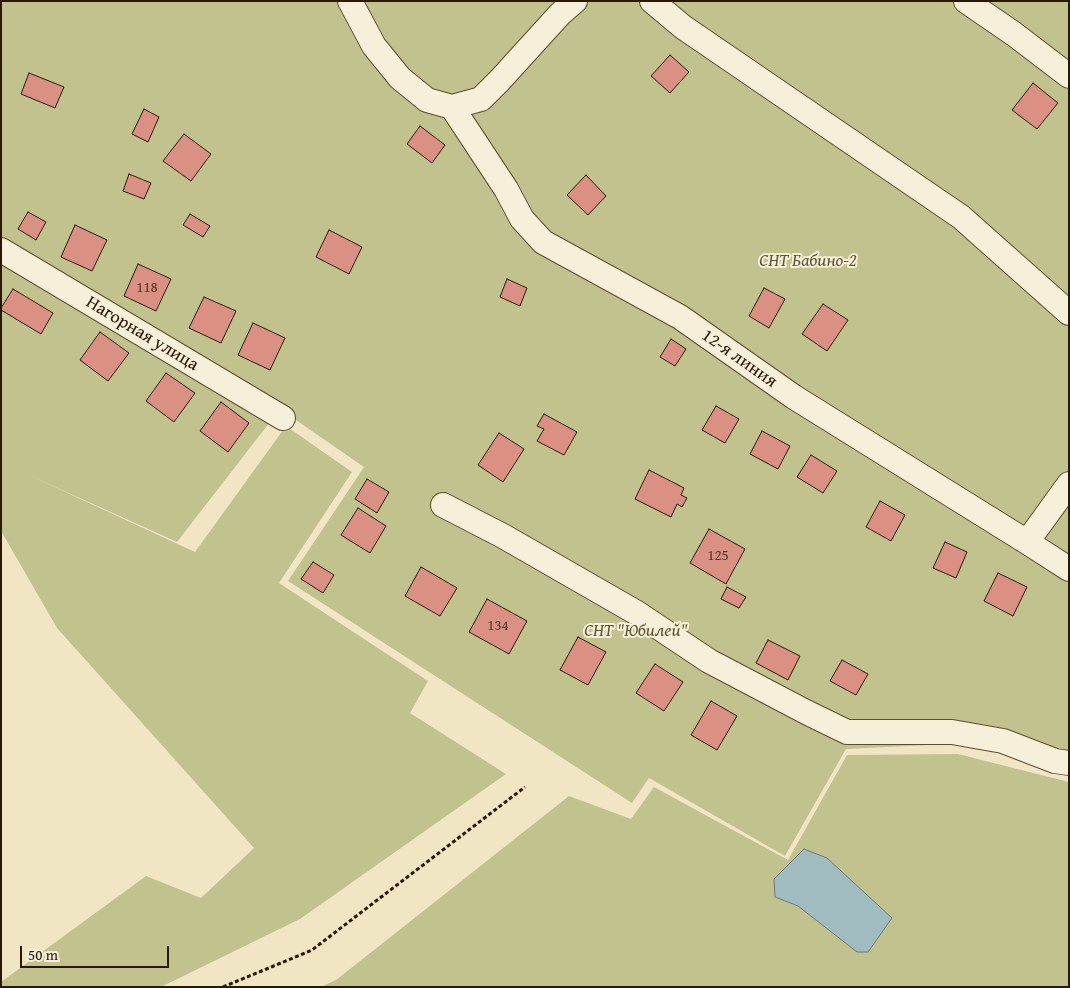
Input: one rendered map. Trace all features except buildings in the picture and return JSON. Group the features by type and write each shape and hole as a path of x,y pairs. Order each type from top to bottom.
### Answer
{"street":[{"path":"350,1 374,46 400,78 427,100 452,107 481,99 560,14 575,1"},
{"path":"652,1 683,27 961,217 1069,313"},
{"path":"966,1 1014,34 1069,76"},
{"name":"12-я линия","path":"452,107 506,189 522,219 543,242 680,317 794,397 1069,569"},
{"name":"Нагорная улица","path":"1,250 283,418"},
{"path":"1027,542 1069,484"},
{"path":"443,505 503,536 637,613 709,661 847,732 952,732 1002,741 1055,761 1069,763"}],"path":[{"path":"223,987 312,950 525,787"}],"green space":[{"path":"1,1 1069,1 1069,772 998,751 949,744 846,749 785,856 649,778 632,803 288,581 364,467 280,409 177,542 31,476 195,552 286,426 352,472 279,583 428,681 410,713 506,774 300,919 161,987 1,987 1,982 146,876 201,898 254,848 57,628 1,531"},
{"path":"958,754 1069,782 1069,987 321,987 336,980 569,796 631,819 654,787 788,860 847,755"}],"water":[{"path":"804,849 827,858 892,918 868,952 857,952 798,906 775,897 774,879"}],"park label":[{"name":"СНТ Бабино-2","path":"808,261"},
{"name":"СНТ \"Юбилей\"","path":"636,631"}]}
